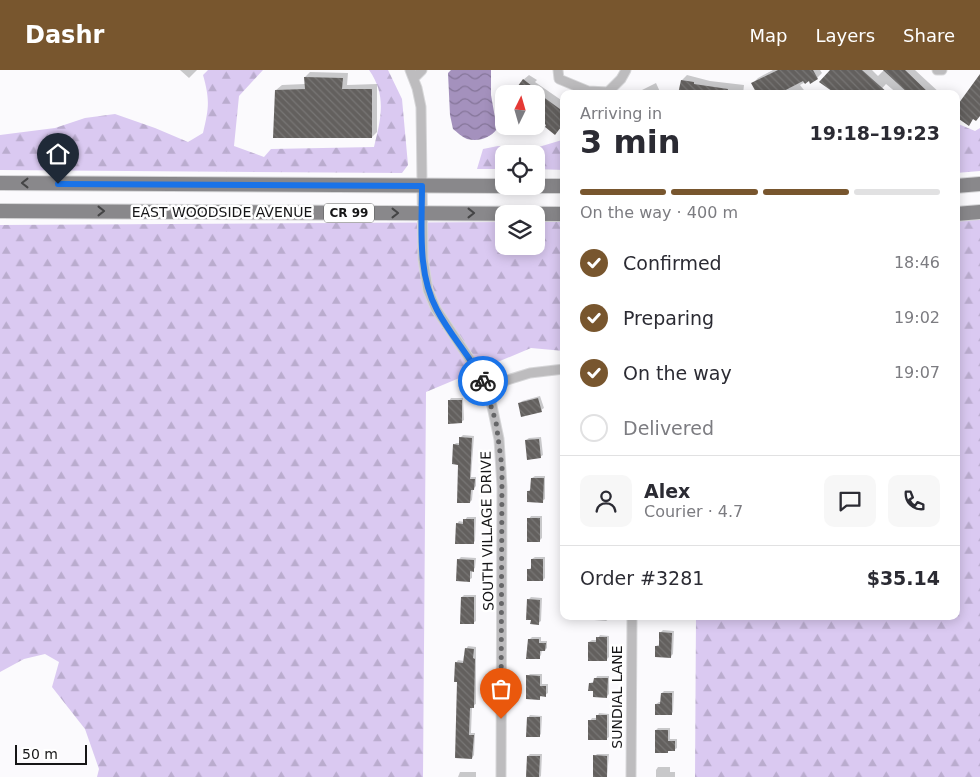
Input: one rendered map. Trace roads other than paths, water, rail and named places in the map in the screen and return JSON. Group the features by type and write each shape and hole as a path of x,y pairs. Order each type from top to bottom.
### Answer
{"main road":[{"name":"EAST WOODSIDE AVENUE","path":"0,183 495,186"},
{"path":"960,186 980,184"},
{"path":"545,186 560,186"},
{"name":"EAST WOODSIDE AVENUE","path":"0,211 560,214"},
{"path":"960,214 980,212"}],"street":[{"path":"412,74 422,70"},
{"path":"558,70 559,78 586,90"},
{"path":"610,90 621,79 626,70"},
{"path":"937,70 942,70"},
{"name":"SOUTH VILLAGE DRIVE","path":"412,74 420,97 421,107 423,259 428,290 436,309 476,367 485,387 496,422 502,467 501,777"},
{"path":"485,387 530,373 560,369"},
{"name":"SUNDIAL LANE","path":"631,777 632,620"}],"water":[{"path":"451,70 491,70 491,95 495,131 488,137 480,140 467,139 453,129 450,115 448,73"}]}
